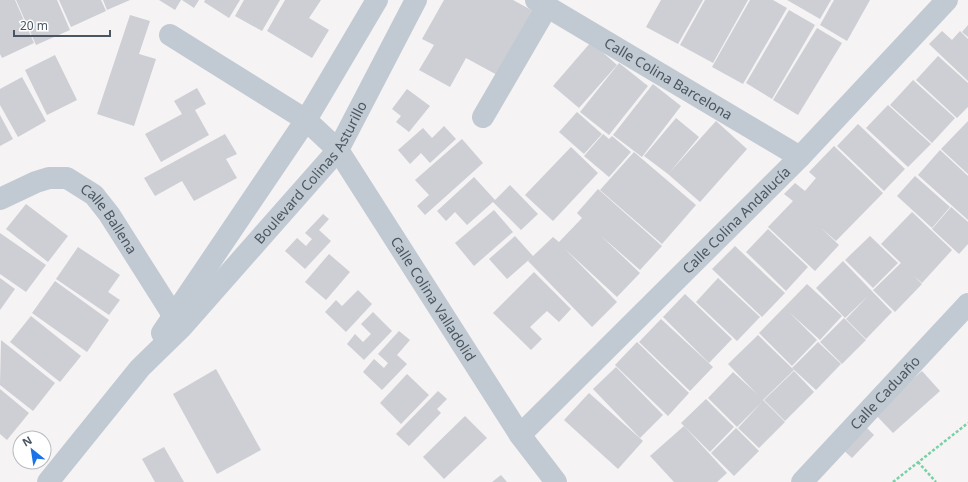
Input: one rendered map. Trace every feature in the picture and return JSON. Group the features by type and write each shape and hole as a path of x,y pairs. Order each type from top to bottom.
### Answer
{"street":[{"name":"Boulevard Colinas Asturillo","path":"177,322 306,120 377,0"},
{"name":"Boulevard Colinas Asturillo","path":"177,322 338,150 416,0"},
{"name":"Calle Colina Andalucía","path":"520,435 800,157 947,0"},
{"name":"Calle Colina Barcelona","path":"542,3 800,157"},
{"path":"483,117 542,3"},
{"name":"Calle Colina Valladolid","path":"170,35 306,120 338,150 520,435 556,482"},
{"name":"Calle Ballena","path":"0,199 36,182 49,178 67,178 94,195 109,214 177,322"},
{"name":"Calle Caduaño","path":"802,482 968,304"},
{"path":"48,482 177,322"}],"path":[{"path":"893,482 968,423"},
{"path":"918,462 936,482"}],"building":[{"path":"0,0 15,0 34,43 2,58 0,54"},
{"path":"16,0 57,0 70,30 36,45"},
{"path":"59,0 101,0 106,11 71,27"},
{"path":"103,0 130,0 107,10"},
{"path":"159,0 181,0 175,10"},
{"path":"182,0 199,0 194,8"},
{"path":"205,0 240,0 229,18 204,2"},
{"path":"244,0 280,0 262,31 235,16"},
{"path":"285,0 321,0 309,18 329,30 312,58 267,31"},
{"path":"444,0 513,0 535,12 499,76 466,58 450,87 419,70 434,45 422,39"},
{"path":"661,0 703,0 678,44 646,27"},
{"path":"705,0 748,0 713,63 680,45"},
{"path":"750,0 773,0 787,8 743,84 712,67"},
{"path":"787,0 831,0 820,19"},
{"path":"834,0 870,0 847,41 820,25"},
{"path":"789,10 815,25 772,99 746,83"},
{"path":"130,15 150,21 139,54 156,59 134,126 97,114"},
{"path":"968,25 968,37 962,32"},
{"path":"817,28 842,43 798,115 773,100"},
{"path":"942,31 952,40 960,31 968,39 968,81 929,44"},
{"path":"591,42 617,65 579,108 553,86"},
{"path":"55,55 77,100 47,115 25,70"},
{"path":"938,56 968,83 968,107 957,118 916,80"},
{"path":"619,63 648,86 609,135 580,112"},
{"path":"22,77 46,121 18,137 0,105 0,89"},
{"path":"913,80 955,118 932,143 890,105"},
{"path":"653,84 681,106 642,157 613,135"},
{"path":"197,88 206,104 195,110 209,135 161,162 145,134 182,114 174,101"},
{"path":"407,89 430,106 409,132 396,122 401,116 392,109"},
{"path":"888,105 931,144 908,167 866,128"},
{"path":"577,112 602,134 584,154 559,132"},
{"path":"0,115 13,139 0,146"},
{"path":"676,118 699,137 670,172 716,121 747,149 700,202 668,174 644,156"},
{"path":"968,121 968,174 941,149"},
{"path":"858,124 905,169 884,191 837,146"},
{"path":"444,126 456,139 430,163 421,153 410,164 398,150 423,128 432,138"},
{"path":"225,134 237,154 226,159 237,178 194,201 182,181 155,196 144,178"},
{"path":"603,134 609,139 612,136 631,152 609,177 584,156"},
{"path":"462,139 483,163 425,215 417,206 429,195 415,180"},
{"path":"834,146 883,193 836,241 820,227 839,245 815,271 768,227 793,201 784,194 795,183 805,191 816,178 809,172"},
{"path":"571,147 598,173 553,221 525,195"},
{"path":"940,150 968,176 968,220 918,175"},
{"path":"634,152 696,205 662,244 600,190"},
{"path":"915,176 950,207 932,228 897,196"},
{"path":"474,177 495,200 510,185 538,214 521,230 493,202 467,225 455,212 446,221 437,211"},
{"path":"598,189 662,246 640,270 600,235 640,273 617,297 565,249 617,302 592,327 528,261 531,258 507,279 489,259 515,236 533,256 553,237 559,242 582,218 577,213"},
{"path":"26,204 68,236 48,262 6,229"},
{"path":"951,207 968,222 968,244 959,254 932,229"},
{"path":"494,210 513,232 474,266 455,243"},
{"path":"912,212 952,250 922,283 914,276 922,284 895,312 873,290 901,263 881,244"},
{"path":"323,214 329,219 319,230 331,241 305,269 285,251 297,238 306,246 312,239 305,233"},
{"path":"768,229 808,267 786,291 746,252"},
{"path":"0,233 46,265 26,292 0,274"},
{"path":"870,236 898,263 873,288 845,260"},
{"path":"735,246 785,293 762,317 712,269"},
{"path":"78,247 120,275 108,292 120,300 109,315 56,279"},
{"path":"329,254 350,272 326,300 305,282"},
{"path":"843,261 892,312 866,339 846,319 868,296 845,318 816,288"},
{"path":"534,272 571,309 559,322 547,311 530,327 542,339 531,350 493,313"},
{"path":"0,278 15,289 0,310"},
{"path":"718,278 760,317 737,341 696,302"},
{"path":"55,281 109,320 87,352 32,313"},
{"path":"807,284 842,316 820,340 789,312 817,340 792,366 759,333"},
{"path":"358,290 372,304 346,332 325,312 336,300 342,306"},
{"path":"685,294 732,339 709,363 663,317"},
{"path":"373,312 392,331 364,360 347,344 355,334 363,342 371,334 361,324"},
{"path":"31,316 81,356 60,382 10,342"},
{"path":"844,318 866,340 842,364 820,342"},
{"path":"661,319 713,367 690,391 639,342"},
{"path":"399,331 410,340 397,355 407,364 382,390 363,372 374,359 384,368 388,363 378,354"},
{"path":"758,335 794,370 763,400 785,422 759,448 738,428 762,402 737,427 708,398 733,372 757,394 728,364"},
{"path":"1,340 55,383 33,411 0,385"},
{"path":"637,342 689,393 668,416 615,365"},
{"path":"818,342 841,364 816,390 792,368"},
{"path":"616,367 663,415 640,438 593,389"},
{"path":"216,369 261,450 217,474 173,394"},
{"path":"794,371 814,392 785,421 764,400"},
{"path":"922,371 940,391 893,433 874,413"},
{"path":"407,374 429,395 401,424 380,403"},
{"path":"0,389 29,413 15,430 12,430 12,434 7,440 0,434"},
{"path":"438,391 447,399 437,409 441,413 409,446 396,434"},
{"path":"589,393 643,441 618,469 564,420"},
{"path":"706,399 734,427 710,452 681,423"},
{"path":"465,416 487,438 444,479 423,457"},
{"path":"860,421 874,435 852,458 838,445"},
{"path":"684,426 727,473 717,482 674,482 650,456"},
{"path":"736,428 759,451 734,476 711,453"},
{"path":"164,447 184,482 155,482 142,459"},
{"path":"501,475 507,482 492,482"}]}
